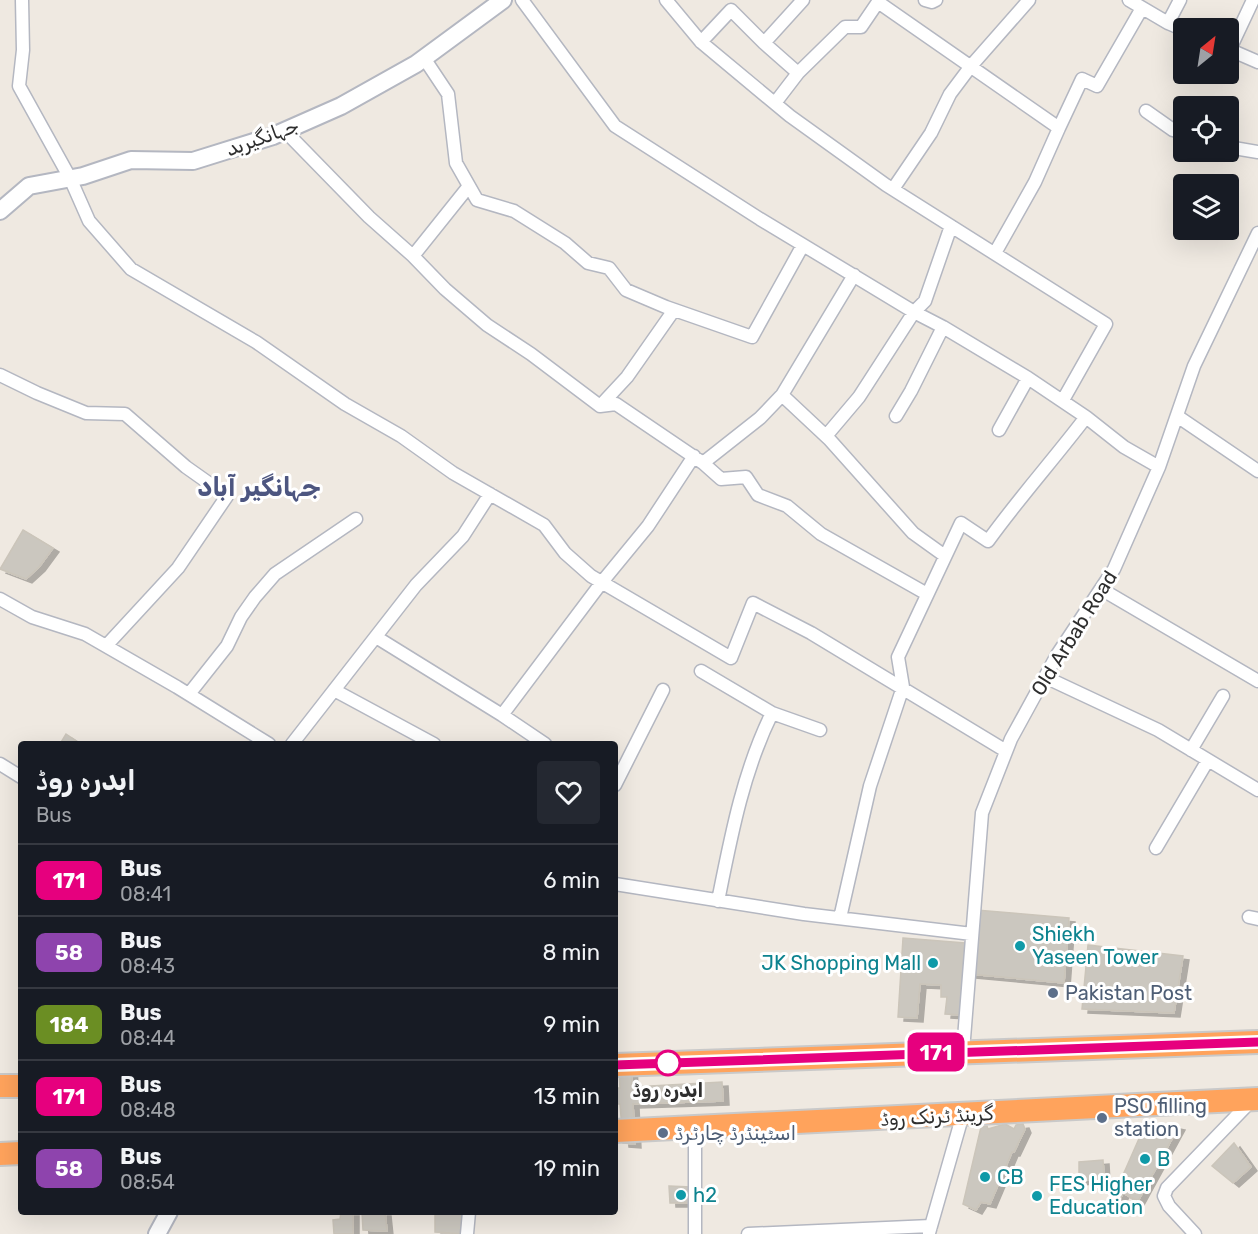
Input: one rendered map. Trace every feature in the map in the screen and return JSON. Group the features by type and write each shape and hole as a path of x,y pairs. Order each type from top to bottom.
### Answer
{"highway":[{"path":"618,1065 1258,1042"},
{"path":"0,1086 18,1086"},
{"name":"گرینڈ ٹرنک روڈ","path":"618,1131 1255,1099"},
{"path":"0,1154 18,1153"}],"street":[{"path":"21,0 23,50 19,86 70,178 89,221 131,269 255,342 345,404 401,436 453,473 544,525 565,553 591,576 730,658 753,603 811,633 1006,751"},
{"name":"جہانگیربد","path":"0,211 28,186 70,178 131,160 193,161 285,131 341,106 424,58 503,0"},
{"path":"522,0 615,126 803,245 1028,378 1063,400 1124,447 1159,467"},
{"path":"666,0 701,42 775,103 893,189 1106,324 1063,400"},
{"path":"764,43 803,0"},
{"path":"926,0 932,2 936,0"},
{"path":"893,189 931,133 950,94 970,66 1029,0"},
{"path":"1129,0 1173,25"},
{"path":"1168,23 1180,0"},
{"path":"1239,29 1253,0"},
{"path":"775,103 798,73 845,27 861,27 878,3 1059,128"},
{"path":"995,253 1035,182 1082,78 1097,86 1142,8"},
{"path":"701,42 731,10 798,73"},
{"path":"1239,53 1258,62"},
{"path":"424,58 448,94 456,163 477,200 514,212 565,243 588,263 609,268 626,290 674,310 752,337 803,245"},
{"path":"1146,111 1173,130"},
{"path":"285,131 369,217 413,256 445,289 487,325 531,354 600,406 616,404 698,460 721,479 746,477 759,495 787,506 821,534 927,594"},
{"path":"1239,149 1258,152"},
{"path":"413,256 469,186"},
{"path":"826,436 859,397 914,312 925,301 951,226"},
{"name":"Old Arbab Road","path":"963,1051 982,813 1006,751 1045,677 1114,569 1159,467 1194,366 1258,233"},
{"path":"502,715 698,460 760,418 782,395 854,275"},
{"path":"600,406 627,377 674,310"},
{"path":"896,416 943,327"},
{"path":"0,375 86,413 125,414 186,467 227,496 178,568 106,646"},
{"path":"999,430 1028,378"},
{"path":"782,395 826,436 913,532 945,556"},
{"path":"1177,416 1258,471"},
{"path":"840,918 870,786 903,687 898,657 961,523 988,541 1086,417"},
{"path":"294,741 416,585 463,536 490,494"},
{"path":"189,694 227,646 241,617 275,574 356,519"},
{"path":"1101,589 1258,681"},
{"path":"0,599 32,617 85,634 189,694 264,741"},
{"path":"376,637 502,715 526,739"},
{"path":"701,672 772,712 820,730"},
{"path":"1045,677 1158,730 1258,790"},
{"path":"334,690 428,741"},
{"path":"618,779 663,690"},
{"path":"1191,750 1223,696"},
{"path":"718,901 733,827 748,771 756,744 772,712"},
{"path":"1156,848 1208,760"},
{"path":"0,764 18,775"},
{"path":"618,884 718,901 972,934"},
{"path":"1195,1234 1169,1206 1164,1196 1167,1188 1255,1099"},
{"path":"748,1234 930,1230 963,1114"},
{"path":"695,1128 695,1234"},
{"path":"157,1234 167,1215"},
{"path":"467,1234 469,1215"}],"building":[{"path":"23,530 53,548 39,567 26,579 0,569"},
{"path":"66,734 76,741 62,741"},
{"name":"Shiekh Yaseen Tower","path":"976,910 1069,918 1064,983 970,974"},
{"name":"JK Shopping Mall","path":"903,938 965,943 960,1015 945,1014 947,997 941,997 941,985 920,984 917,1018 898,1017"},
{"path":"1088,945 1183,956 1174,1013 1082,1009"},
{"name":"ابدرہ روڈ","path":"631,1054 632,1087 722,1082 723,1101 633,1104 635,1144 623,1143 620,1104 618,1104 618,1088 620,1088 618,1055"},
{"name":"CB","path":"1005,1124 1014,1129 1016,1125 1023,1124 1025,1129 1012,1152 990,1204 981,1202 976,1210 963,1204 981,1127 987,1126 988,1129"},
{"name":"B","path":"1145,1125 1179,1126 1138,1201 1123,1193 1119,1202 1112,1200"},
{"path":"1234,1143 1251,1167 1233,1183 1212,1166"},
{"path":"1103,1160 1104,1178 1079,1181 1079,1162"},
{"name":"h2","path":"669,1186 691,1187 692,1203 670,1203"},
{"path":"341,1215 353,1215 353,1234 334,1234 333,1220 340,1219"},
{"path":"362,1215 385,1215 387,1231 363,1230"},
{"path":"435,1215 465,1215 465,1234 435,1232"}],"bus line":[{"name":"171","path":"618,1065 1258,1042"}],"place":[{"name":"Shiekh Yaseen Tower","path":"1020,946"},
{"name":"JK Shopping Mall","path":"933,963"},
{"name":"Pakistan Post","path":"1053,993"},
{"name":"ابدرہ روڈ","path":"668,1063"},
{"name":"PSO filling station","path":"1102,1118"},
{"name":"اسٹینڈرڈ چارٹرڈ","path":"663,1133"},
{"name":"B","path":"1145,1159"},
{"name":"CB","path":"985,1177"},
{"name":"h2","path":"681,1195"},
{"name":"FES Higher Education","path":"1037,1196"}],"district":[{"name":"جہانگیر آباد","path":"259,487"}]}
